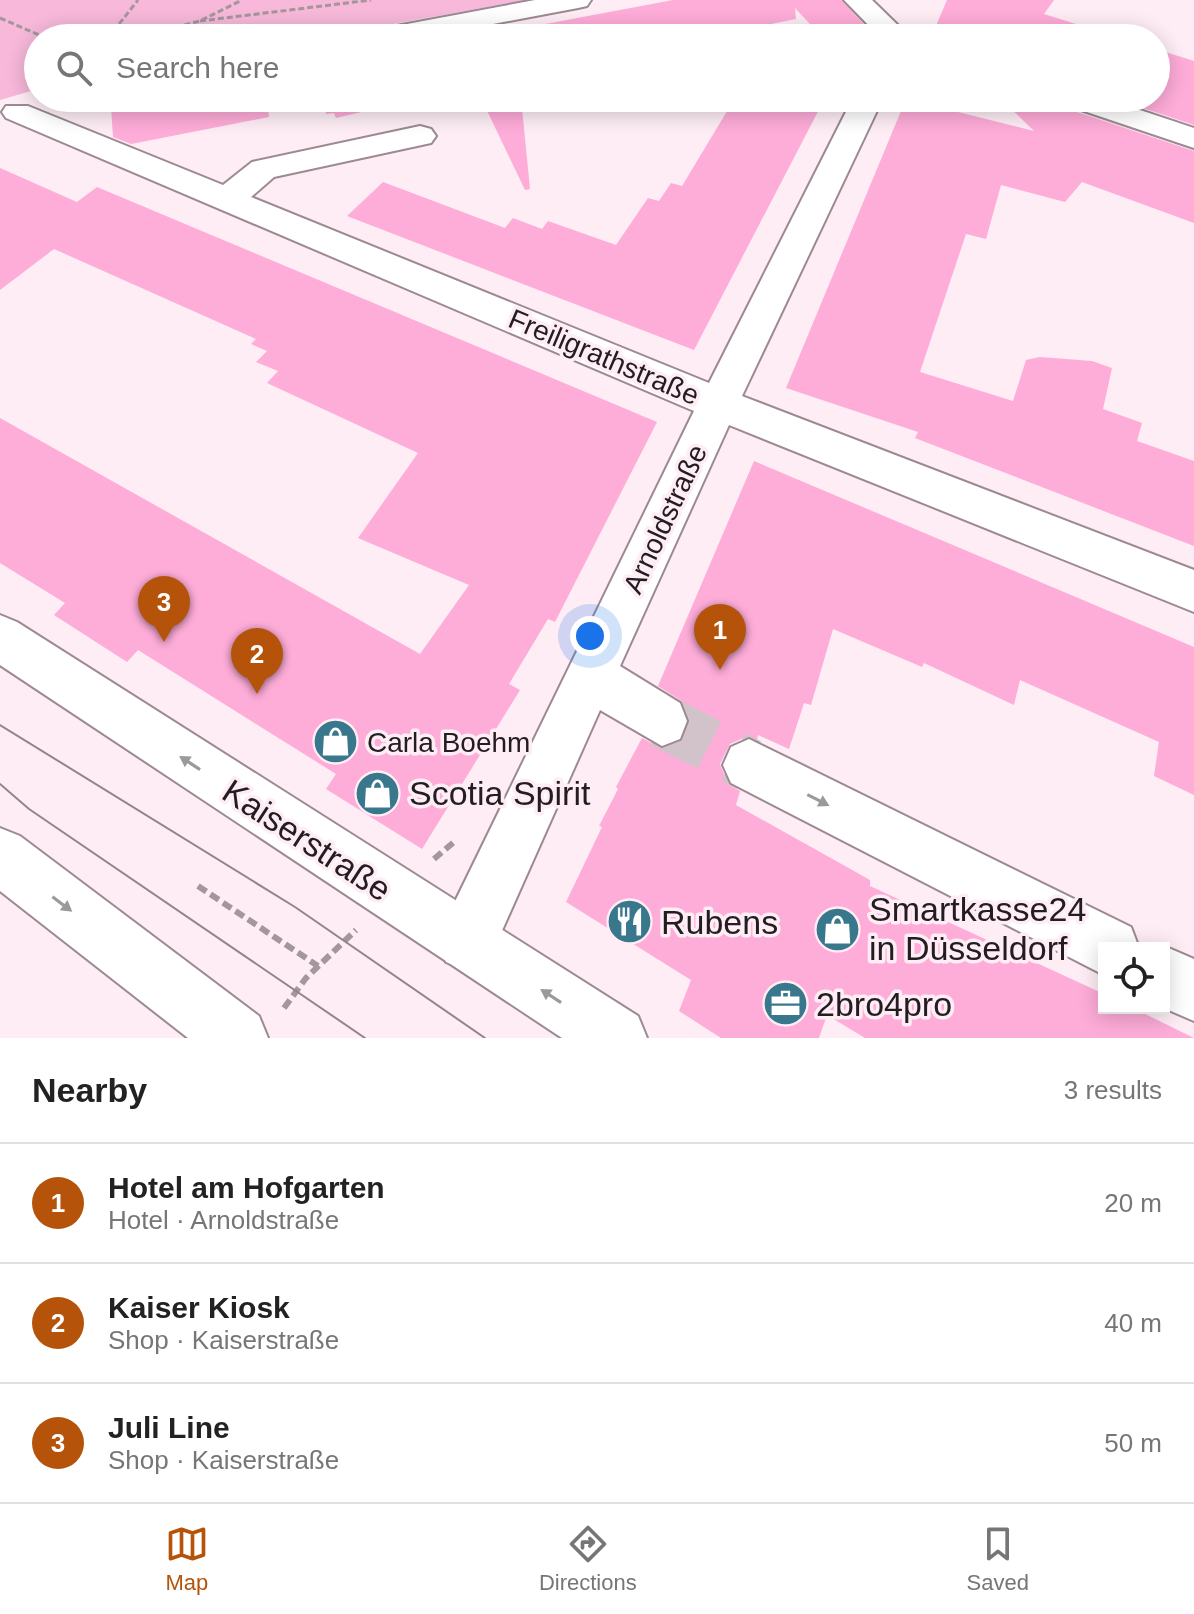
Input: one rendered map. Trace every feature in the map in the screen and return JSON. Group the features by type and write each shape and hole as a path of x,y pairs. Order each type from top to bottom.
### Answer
{"street":[{"path":"450,24 578,0"},
{"path":"857,0 882,24"},
{"name":"Arnoldstraße","path":"467,941 718,404 861,112"},
{"path":"1116,112 1194,138"},
{"name":"Freiligrathstraße","path":"8,117 227,200 718,404 1194,591"},
{"path":"227,200 263,169 420,136"},
{"name":"Kaiserstraße","path":"0,638 616,1038"},
{"path":"593,677 662,721"},
{"path":"749,765 1098,942"},
{"path":"0,856 237,1038"},
{"path":"1170,979 1194,991"}],"path":[{"path":"119,24 138,0"},
{"path":"200,21 242,0"},
{"path":"188,24 371,0"},
{"path":"0,18 24,28"},
{"path":"198,886 318,966"}],"shaded area":[{"path":"0,0 527,0 393,24 24,24 24,93 0,100"}],"building":[{"path":"673,0 841,0 864,24 810,24 795,8 796,19 771,24 545,24"},
{"path":"947,0 1054,0 1044,14 1076,24 937,24"},
{"path":"1170,53 1194,61 1194,125 1155,112 1170,112"},
{"path":"111,112 268,112 269,117 131,144 113,137"},
{"path":"326,112 362,112 336,118 334,113"},
{"path":"488,112 522,112 530,189 525,190"},
{"path":"727,112 818,112 694,350 347,216 383,182 505,228 513,218 542,229 548,221 616,245 648,198 659,201 671,183 682,186"},
{"path":"901,112 958,112 1034,131 1014,112 1077,112 1194,151 1194,223 1082,182 1065,202 1001,185 986,239 966,234 920,372 1013,401 1026,360 1040,357 1092,361 1112,368 1103,409 1142,423 1137,441 1194,461 1194,546 915,438 918,432 786,388"},
{"path":"0,168 77,202 97,187 657,422 555,622 548,619 509,684 520,690 422,849 326,789 336,774 138,650 127,662 54,615 65,603 0,563 0,418 420,654 469,585 358,538 418,453 267,383 278,371 256,362 267,351 251,344 256,339 54,249 0,290"},
{"path":"754,461 1194,647 1194,795 1154,776 1159,742 1020,680 1014,705 924,663 922,667 833,629 811,705 804,703 789,749 758,735 757,740 748,736 730,744 720,764 728,784 740,791 736,805 870,880 870,886 1098,991 1098,1014 1145,1014 1194,1038 865,1038 827,1015 819,1038 721,1038 679,1011 691,980 566,902 602,827 599,826 618,789 616,787 642,738 663,749 683,740 690,722 683,702 658,686"}],"tunnel":[{"path":"662,721 749,765"}],"tram line":[{"path":"0,725 295,907 485,1038"},
{"path":"0,784 29,809 365,1038"}],"place":[{"name":"Juli Line","path":"164,642"},
{"name":"Hotel am Hofgarten","path":"720,670"},
{"name":"Kaiser Kiosk","path":"257,694"},
{"name":"Carla Boehm","path":"336,742"},
{"name":"Scotia Spirit","path":"378,793"},
{"name":"Rubens","path":"630,922"},
{"name":"Smartkasse24 in Düsseldorf","path":"838,929"},
{"name":"2bro4pro","path":"785,1004"}]}
